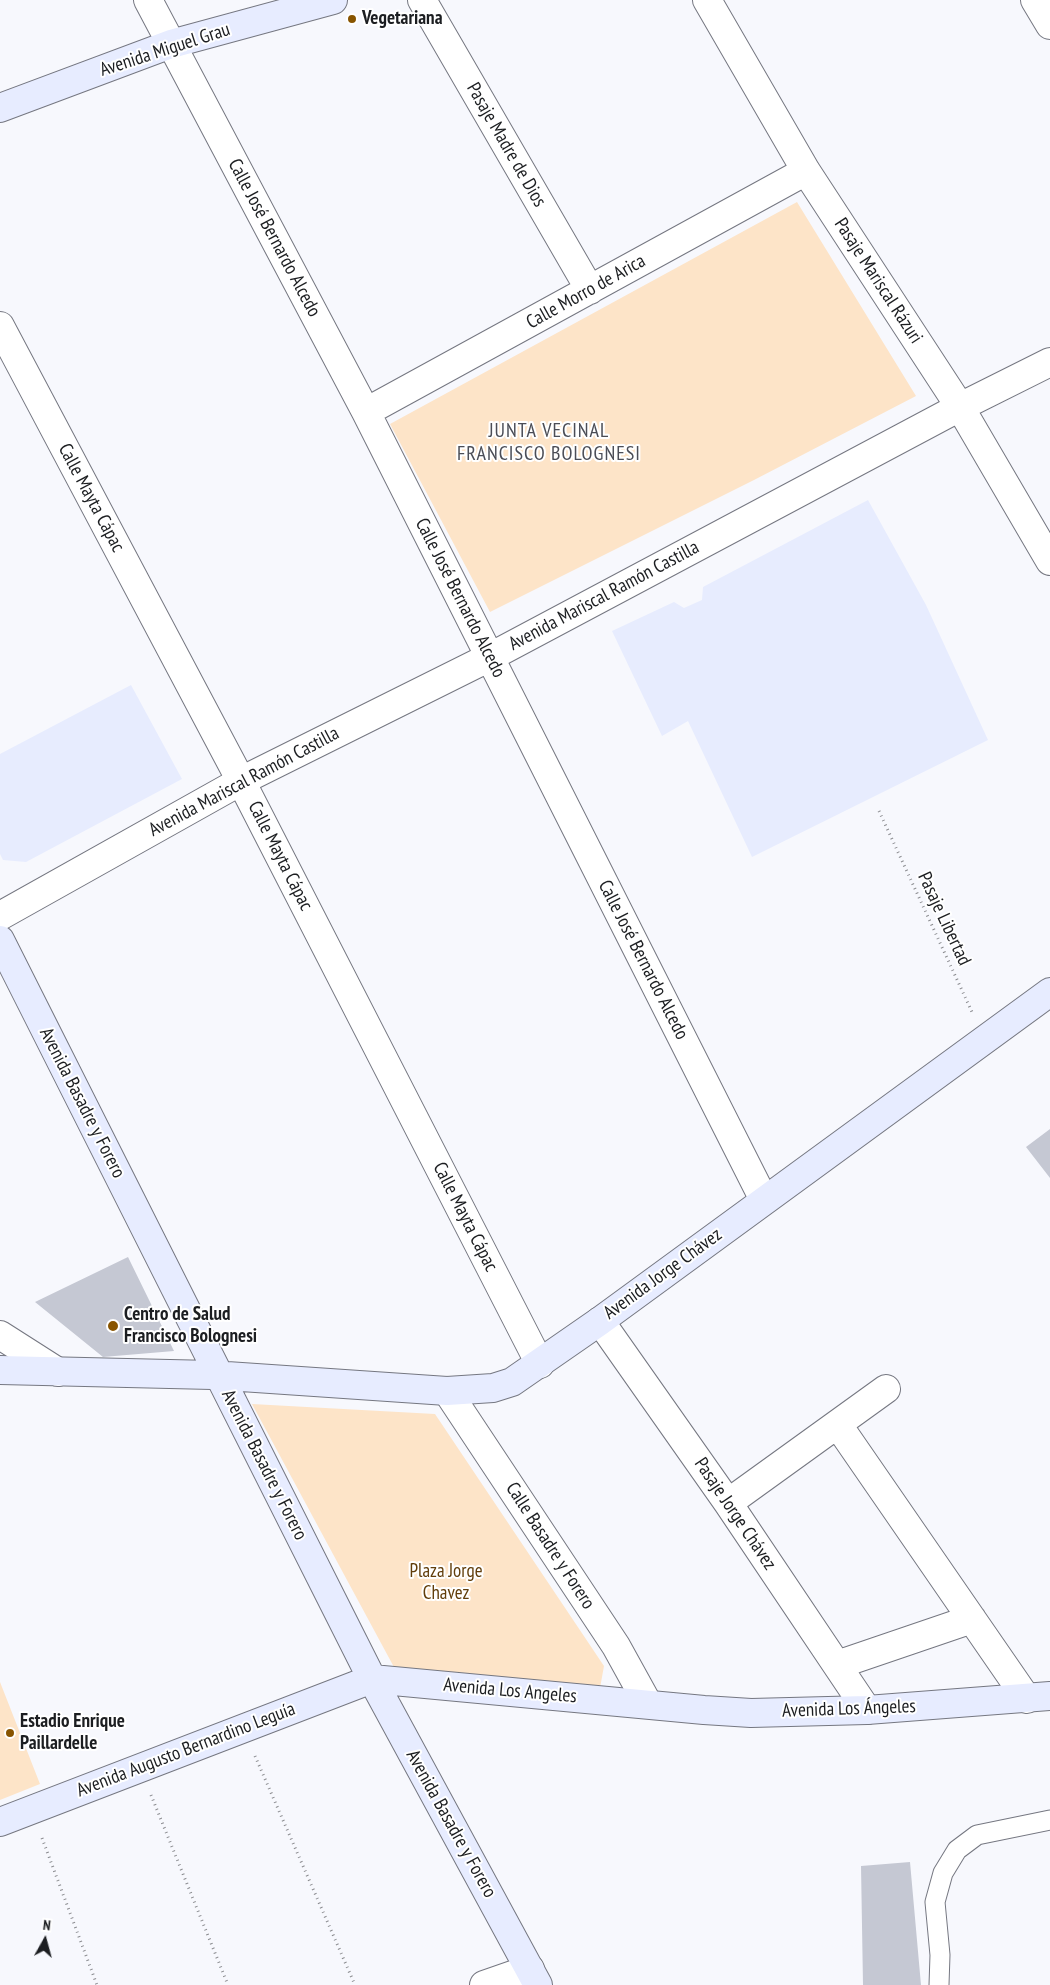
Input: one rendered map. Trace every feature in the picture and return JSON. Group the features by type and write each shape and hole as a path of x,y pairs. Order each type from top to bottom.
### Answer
{"street":[{"name":"Calle José Bernardo Alcedo","path":"148,0 366,412 764,1200"},
{"name":"Avenida Miguel Grau","path":"0,108 171,44 333,0"},
{"name":"Pasaje Madre de Dios","path":"422,0 590,290"},
{"name":"Pasaje Mariscal Rázuri","path":"707,0 806,171 960,407 1050,561"},
{"path":"1035,0 1050,26"},
{"name":"Calle Morro de Arica","path":"366,412 806,171"},
{"name":"Calle Mayta Cápac","path":"0,326 241,781 540,1364"},
{"name":"Avenida Mariscal Ramón Castilla","path":"0,916 241,781 490,657 960,407 1050,362"},
{"name":"Avenida Basadre y Forero","path":"0,940 372,1679 534,1977"},
{"name":"Avenida Jorge Chávez","path":"220,1376 447,1391 494,1388 512,1382 540,1364 1050,992"},
{"name":"Pasaje Jorge Chávez","path":"600,1320 728,1503 867,1710"},
{"path":"0,1335 58,1372"},
{"path":"0,1370 220,1376"},
{"path":"728,1503 886,1389"},
{"name":"Calle Basadre y Forero","path":"447,1391 616,1646 648,1704"},
{"path":"838,1425 972,1619 1038,1698"},
{"path":"837,1665 972,1619"},
{"name":"Avenida Los Angeles","path":"372,1679 648,1704"},
{"name":"Avenida Augusto Bernardino Leguía","path":"0,1822 372,1679"},
{"name":"Avenida Los Ángeles","path":"648,1704 751,1713 867,1710 1038,1698"},
{"path":"484,1985 534,1977"}],"lane":[{"path":"939,1985 940,1955 935,1902 943,1873 957,1850 977,1835 1050,1820"}],"path":[{"name":"Pasaje Libertad","path":"879,811 985,1039"},
{"path":"243,1728 355,1985"},
{"path":"140,1767 228,1985"},
{"path":"31,1809 97,1985"}],"shaded area":[{"path":"868,500 926,605 988,740 752,857 688,721 662,736 612,631 674,602 684,608 702,600 703,587"},
{"path":"131,685 182,779 26,862 3,860 0,854 0,754"}],"green space":[{"path":"797,202 916,396 754,480 490,612 390,424"},
{"name":"Plaza Jorge Chavez","path":"252,1404 435,1414 604,1666 600,1688 395,1669"},
{"name":"Estadio Enrique Paillardelle","path":"0,1682 40,1784 0,1800"}],"building":[{"path":"1050,1129 1050,1178 1026,1147"},
{"name":"Centro de Salud Francisco Bolognesi","path":"128,1257 174,1351 103,1357 35,1302"},
{"path":"910,1862 921,1985 863,1985 861,1866"}],"place":[{"name":"Vegetariana","path":"352,19"},
{"name":"Centro de Salud Francisco Bolognesi","path":"113,1326"},
{"name":"Estadio Enrique Paillardelle","path":"10,1733"}],"district":[{"name":"JUNTA VECINAL FRANCISCO BOLOGNESI","path":"549,442"}]}
